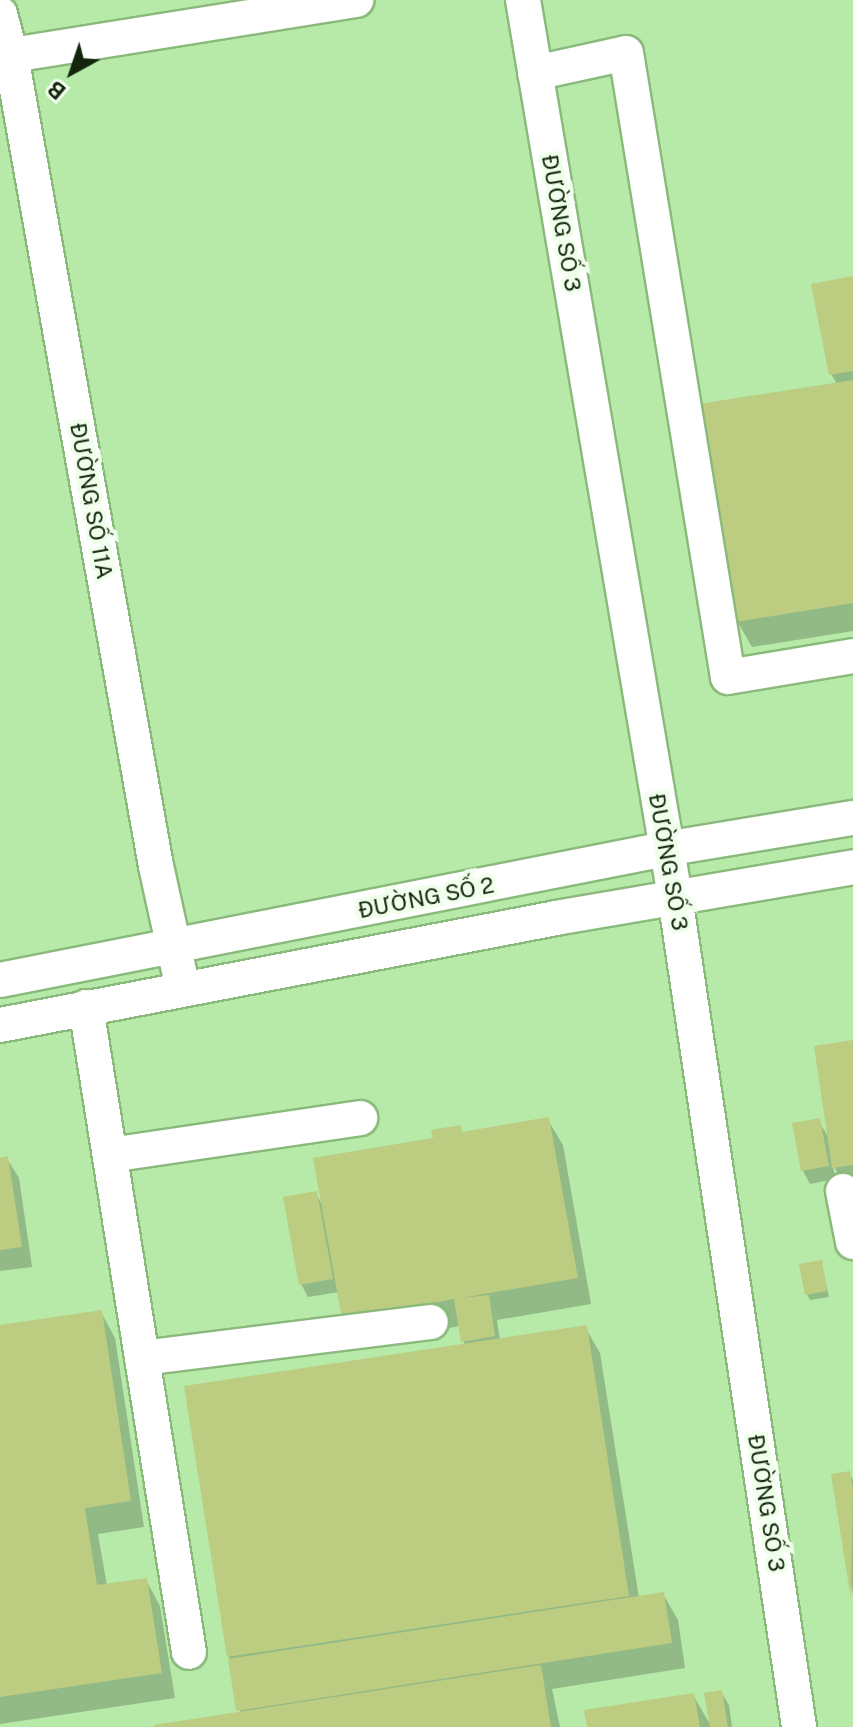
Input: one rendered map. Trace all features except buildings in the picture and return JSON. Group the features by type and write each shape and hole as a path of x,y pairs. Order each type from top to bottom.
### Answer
{"street":[{"path":"6,56 356,0"},
{"name":"ĐƯỜNG SỐ 3","path":"523,0 675,897 799,1727"},
{"name":"ĐƯỜNG SỐ 11A","path":"0,14 183,989"},
{"path":"535,73 626,53 728,677 853,656"},
{"name":"ĐƯỜNG SỐ 2","path":"0,980 665,849 853,818"},
{"name":"ĐƯỜNG SỐ 2","path":"0,1025 675,897 853,867"},
{"path":"86,1007 189,1652"},
{"path":"110,1155 360,1118"},
{"path":"843,1191 853,1242"},
{"path":"142,1358 431,1322"}]}
